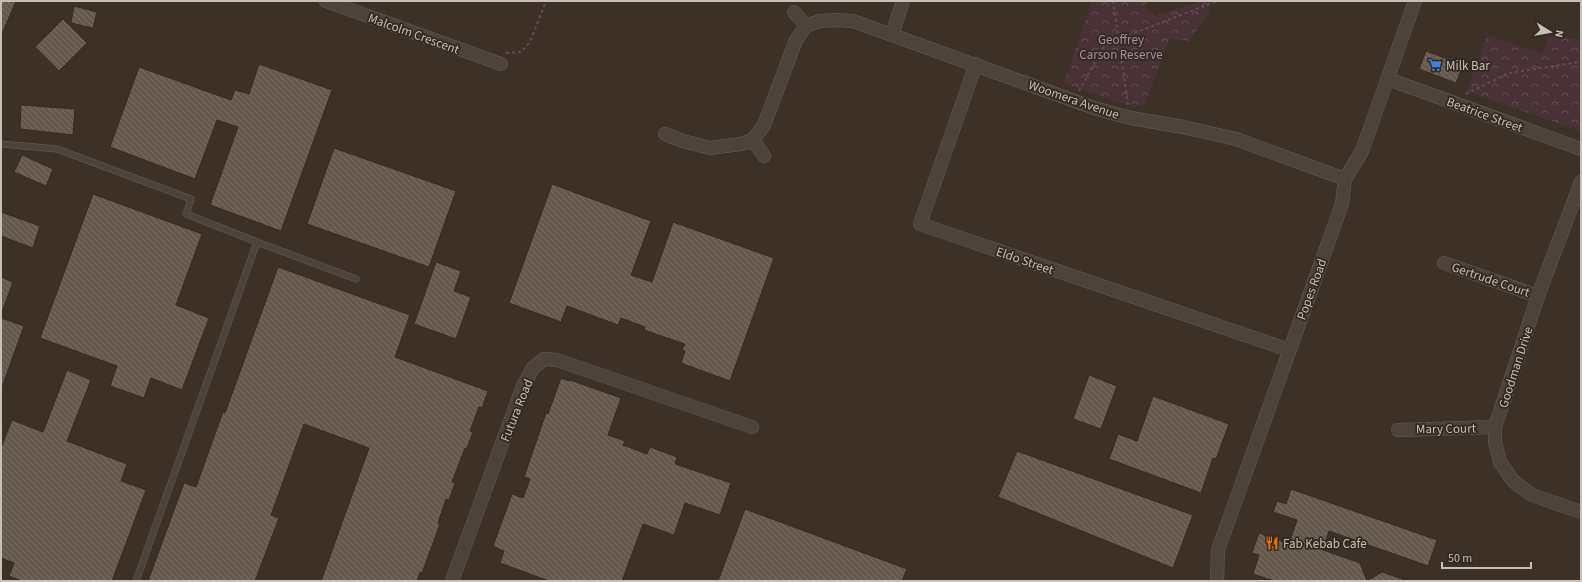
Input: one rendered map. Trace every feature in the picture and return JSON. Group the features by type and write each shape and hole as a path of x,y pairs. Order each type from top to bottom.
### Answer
{"street":[{"name":"Malcolm Crescent","path":"326,1 499,63"},
{"path":"892,35 903,1"},
{"name":"Popes Road","path":"1217,581 1218,550 1342,204 1345,179 1362,151 1416,1"},
{"path":"666,134 683,141 710,148 741,144 753,140 764,125 796,40 806,26 794,12"},
{"name":"Woomera Avenue","path":"806,26 819,21 853,21 976,64 1074,101 1130,118 1183,127 1236,139 1345,179"},
{"name":"Eldo Street","path":"976,64 920,224 1289,350"},
{"name":"Beatrice Street","path":"1388,79 1581,149"},
{"path":"753,140 764,156"},
{"name":"Goodman Drive","path":"1581,182 1538,296 1495,427 1500,462 1514,481 1532,495 1581,512"},
{"name":"Gertrude Court","path":"1444,262 1538,296"},
{"name":"Futura Road","path":"452,581 523,386 533,368 544,359 558,360 752,427"},
{"name":"Mary Court","path":"1398,430 1495,427"}],"lane":[{"path":"1,144 57,149 191,198 186,214 356,280"},
{"path":"136,581 257,242"}],"path":[{"path":"499,63 506,53 521,52 530,42 546,1"},
{"path":"1113,1 1130,118"},
{"path":"1074,101 1103,48 1119,39 1217,1"},
{"path":"1451,102 1509,73 1579,62 1581,63"}],"green space":[{"name":"Geoffrey Carson Reserve","path":"1092,1 1148,1 1145,8 1155,16 1201,1 1206,1 1210,11 1189,41 1170,38 1144,106 1117,102 1064,83"},
{"path":"1487,35 1541,54 1550,37 1581,39 1581,130 1579,131 1467,91"}],"building":[{"path":"1,1 16,1 1,36"},
{"path":"74,6 97,12 93,28 71,23"},
{"path":"63,19 87,43 59,71 35,47"},
{"path":"1426,51 1463,65 1456,83 1419,69"},
{"path":"259,64 332,90 281,231 210,205 238,127 217,120 195,179 110,147 139,67 231,100 235,90 249,94"},
{"path":"21,105 75,109 73,135 20,129"},
{"path":"334,148 456,191 429,267 307,224"},
{"path":"22,155 53,169 46,186 14,172"},
{"path":"552,184 651,221 631,275 652,282 673,222 774,258 730,381 681,363 685,351 682,350 685,344 644,330 645,327 621,318 618,325 567,306 561,322 509,303"},
{"path":"93,194 202,234 176,305 209,318 182,390 151,378 144,398 110,386 117,366 40,338"},
{"path":"1,212 40,226 33,248 1,236"},
{"path":"436,262 461,271 454,291 471,297 456,339 414,324"},
{"path":"278,267 410,315 395,357 488,391 482,408 479,407 470,431 473,432 452,482 455,483 449,500 446,499 438,523 440,524 422,573 420,572 417,581 321,581 369,448 304,424 271,515 279,518 255,581 148,581 184,483 196,487 223,412 225,413"},
{"path":"1,277 13,282 2,312 1,312"},
{"path":"1,318 24,326 2,387 1,386"},
{"path":"67,370 91,380 67,441 127,464 121,481 146,490 112,581 22,581 9,576 14,563 1,558 1,448 12,420 43,432"},
{"path":"1089,375 1117,386 1101,429 1073,419"},
{"path":"561,378 621,398 608,435 625,441 623,445 647,454 650,447 677,457 675,464 731,483 720,515 685,503 674,535 643,524 622,581 549,581 500,563 504,551 493,546 512,494 523,498 530,479 524,477 546,413 548,414"},
{"path":"1153,396 1229,424 1216,459 1213,458 1201,493 1109,459 1118,434 1137,441"},
{"path":"1017,451 1193,515 1173,568 998,497"},
{"path":"1291,489 1437,540 1428,566 1329,531 1323,550 1360,563 1367,581 1274,581 1253,574 1259,555 1252,553 1259,533 1289,544 1297,520 1273,512 1277,501 1286,504"},
{"path":"745,509 907,569 902,581 718,581"},
{"path":"1382,572 1405,580 1404,581 1367,581"}],"place":[{"name":"Milk Bar","path":"1435,65"},
{"name":"Fab Kebab Cafe","path":"1272,543"}]}
